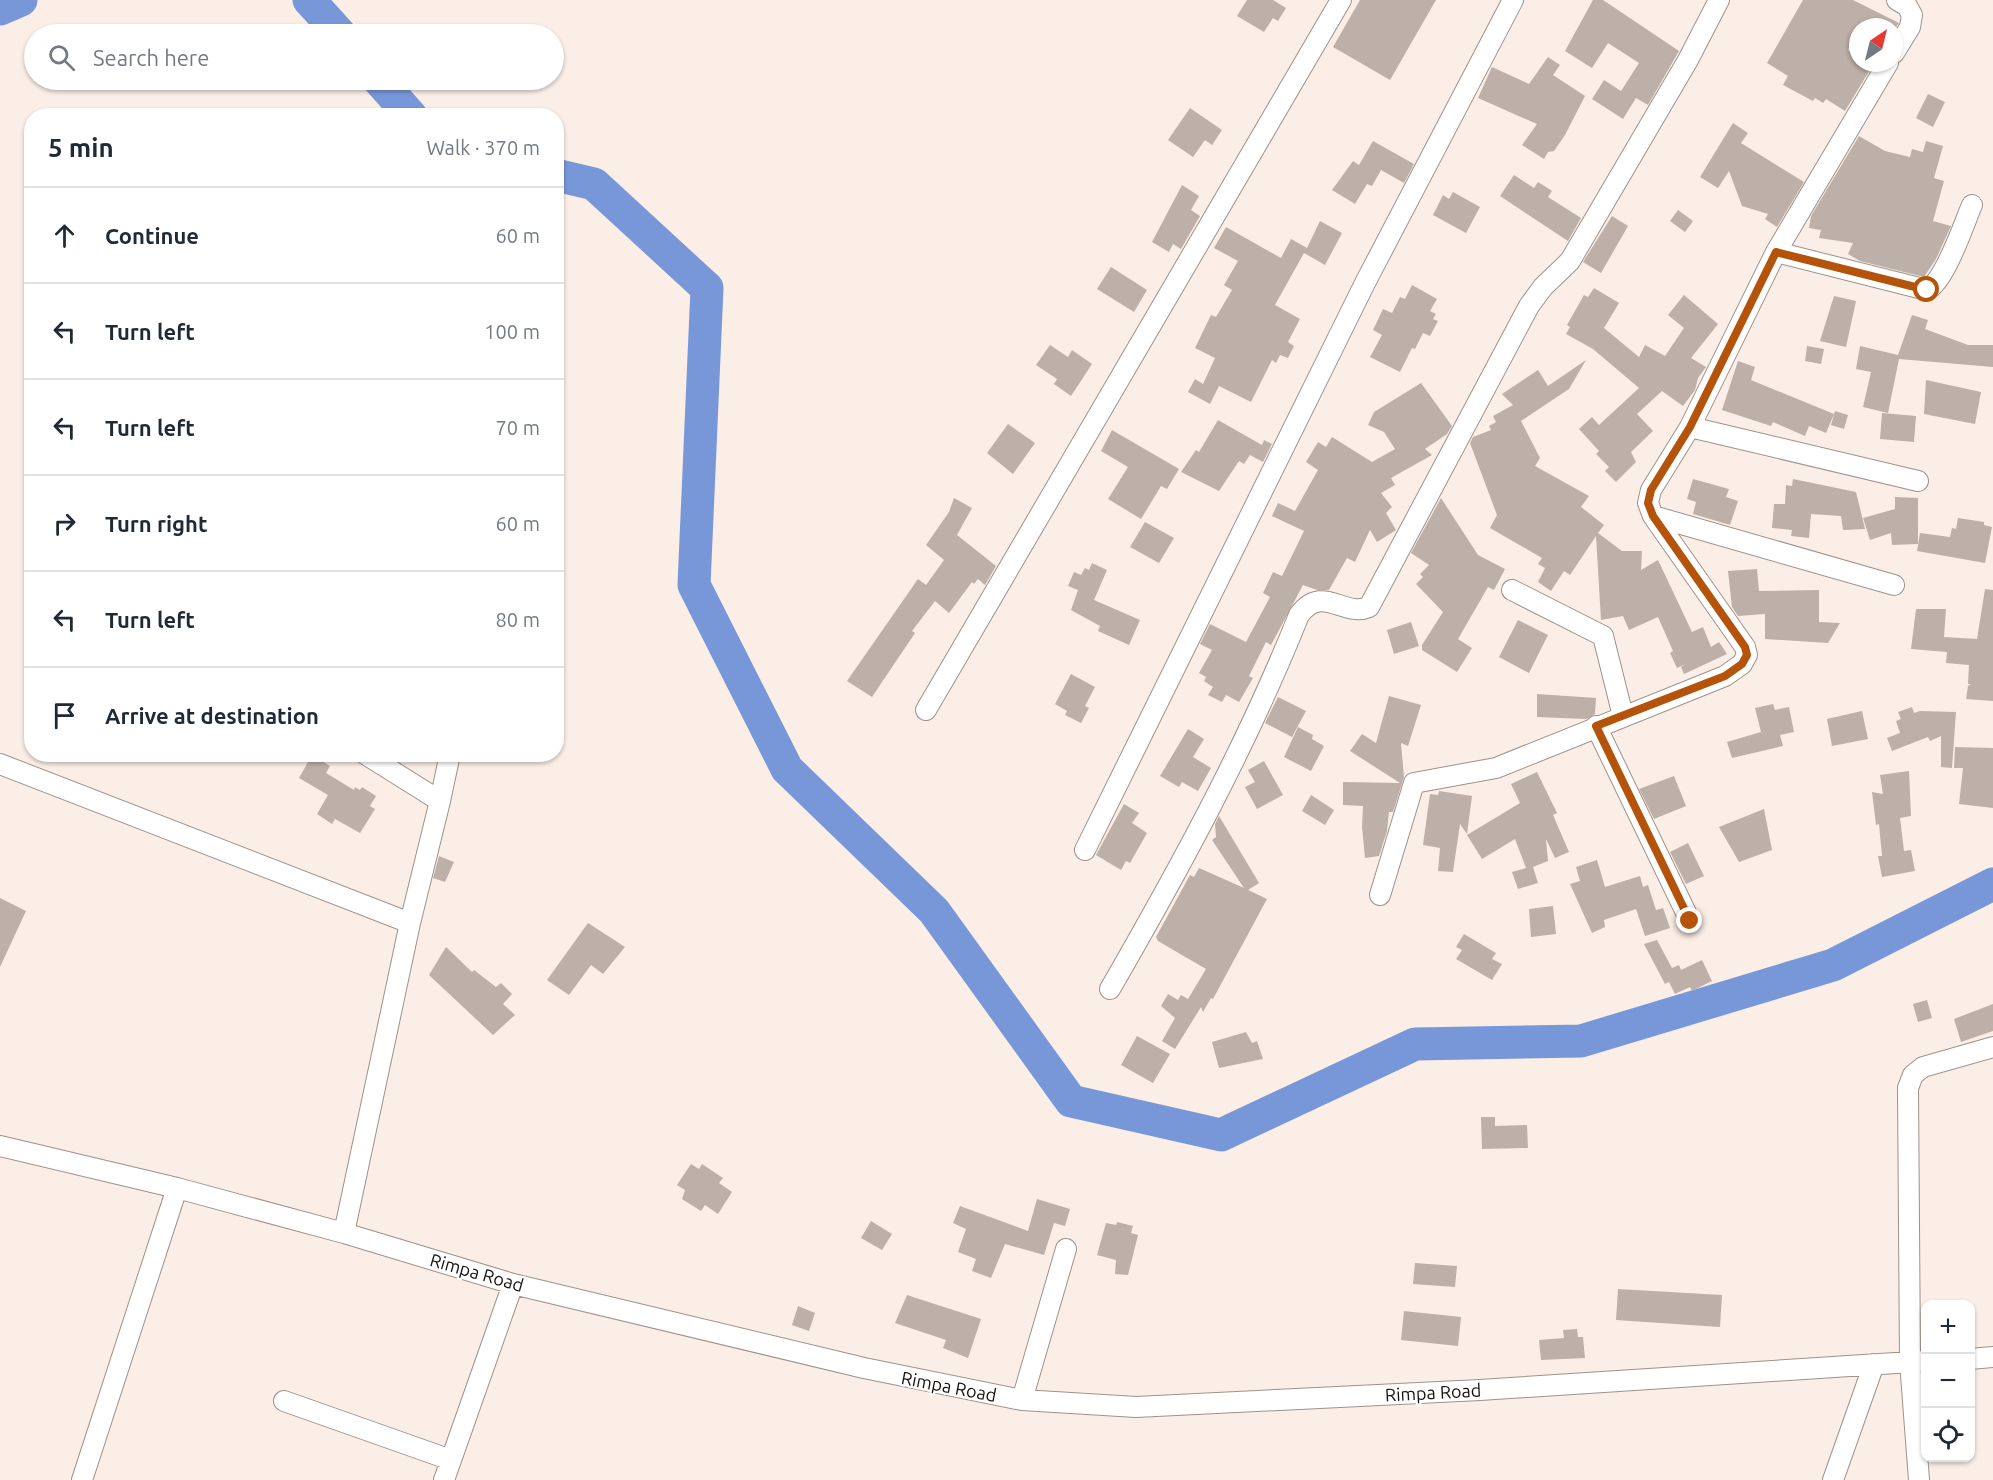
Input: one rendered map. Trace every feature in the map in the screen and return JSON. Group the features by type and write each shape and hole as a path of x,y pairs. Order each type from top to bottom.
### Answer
{"street":[{"path":"926,710 1341,0"},
{"path":"1085,850 1365,284 1513,0"},
{"path":"1110,989 1193,844 1265,700 1299,615 1306,605 1317,601 1361,610 1369,607 1529,306 1543,287 1570,261 1688,60 1719,0"},
{"path":"1897,0 1907,6 1912,15 1910,27 1903,38"},
{"path":"1380,895 1414,783 1496,768 1725,676 1742,664 1747,655 1745,647 1653,516 1648,503 1651,490 1690,427 1776,252 1883,72"},
{"path":"1776,252 1927,290 1933,287 1944,269 1972,205"},
{"path":"1690,427 1918,481"},
{"path":"1653,516 1894,585"},
{"path":"1512,590 1603,636 1623,716"},
{"path":"1596,726 1690,921"},
{"path":"378,762 440,801"},
{"path":"344,1233 410,922 448,762"},
{"path":"0,764 410,922"},
{"path":"1918,1480 1918,1361 1908,1088 1913,1075 1923,1067 1993,1047"},
{"name":"Rimpa Road","path":"0,1146 177,1188 344,1233 513,1284 864,1368 1022,1400 1136,1407 1480,1390 1918,1361"},
{"path":"82,1480 177,1188"},
{"path":"1022,1400 1066,1249"},
{"path":"444,1480 513,1284"},
{"path":"1975,1359 1993,1357"},
{"path":"1833,1480 1874,1364"},
{"path":"284,1401 451,1460"}],"building":[{"path":"1247,0 1273,0 1286,8 1278,21 1273,18 1264,32 1237,16"},
{"path":"1360,0 1436,0 1390,80 1333,47"},
{"path":"1593,0 1603,0 1679,51 1648,105 1636,98 1623,119 1592,99 1604,80 1621,91 1639,63 1608,43 1592,68 1565,51"},
{"path":"1803,0 1853,0 1889,18 1849,18 1849,72 1869,72 1845,111 1826,99 1823,103 1815,98 1813,101 1783,85 1788,76 1767,63"},
{"path":"1548,57 1560,65 1553,75 1585,96 1565,135 1554,151 1548,152 1544,159 1522,145 1537,124 1478,98 1492,67 1529,84"},
{"path":"1928,94 1945,102 1933,127 1916,118"},
{"path":"1190,108 1222,130 1212,145 1205,140 1193,157 1168,140"},
{"path":"1733,123 1748,133 1741,143 1804,182 1777,227 1765,219 1768,214 1742,206 1729,171 1718,188 1700,177"},
{"path":"1859,136 1885,151 1910,157 1912,149 1923,152 1926,141 1943,146 1934,178 1944,181 1933,221 1951,226 1936,259 1924,277 1860,261 1848,254 1853,243 1819,238 1821,230 1809,228 1811,216"},
{"path":"1373,141 1414,164 1404,183 1381,170 1372,186 1367,184 1355,204 1332,190 1353,161 1359,165"},
{"path":"1514,175 1534,188 1538,182 1552,191 1548,197 1581,218 1568,241 1500,196"},
{"path":"1182,185 1199,196 1191,210 1200,216 1181,249 1173,244 1169,252 1152,242"},
{"path":"1453,192 1480,207 1466,233 1433,215 1443,195 1449,199"},
{"path":"1678,210 1693,221 1685,232 1670,221"},
{"path":"1612,216 1628,226 1601,273 1583,262"},
{"path":"1320,221 1342,233 1325,265 1304,253 1275,305 1300,319 1288,342 1294,346 1288,358 1280,355 1276,363 1272,360 1251,402 1219,386 1210,404 1188,392 1195,379 1203,384 1215,358 1195,348 1211,315 1216,317 1232,290 1224,285 1238,261 1214,248 1226,227 1281,258 1291,239 1307,248"},
{"path":"1111,267 1147,290 1134,312 1097,289"},
{"path":"1412,285 1437,299 1430,311 1436,314 1433,319 1438,321 1430,336 1423,333 1415,349 1412,348 1400,372 1370,357 1382,335 1373,330 1383,309 1392,313 1400,297 1405,299"},
{"path":"1594,288 1619,303 1604,328 1639,357 1645,345 1665,356 1684,328 1668,315 1684,295 1718,324 1691,358 1706,367 1698,378 1695,390 1683,406 1662,391 1637,414 1653,431 1631,452 1636,462 1616,482 1605,471 1609,467 1596,454 1599,451 1579,429 1592,417 1599,425 1639,388 1593,349 1566,334 1570,327 1567,325 1584,295 1588,297"},
{"path":"1834,296 1856,301 1846,347 1820,341"},
{"path":"1912,315 1928,320 1925,329 1968,345 1993,345 1993,367 1899,359 1888,413 1863,407 1871,372 1856,369 1860,346 1898,355"},
{"path":"1050,345 1068,357 1072,350 1092,364 1071,396 1054,384 1057,379 1036,365"},
{"path":"1807,346 1824,349 1821,364 1805,361"},
{"path":"1586,360 1569,389 1521,421 1540,458 1535,466 1589,496 1581,507 1604,525 1598,533 1622,551 1642,551 1641,570 1658,560 1692,632 1703,627 1711,647 1719,642 1727,654 1684,674 1681,667 1686,664 1677,668 1670,653 1673,651 1658,617 1629,630 1623,616 1601,620 1596,536 1570,575 1564,571 1551,591 1538,582 1545,568 1538,564 1542,558 1490,528 1497,515 1470,443 1473,437 1491,430 1489,426 1496,422 1493,416 1513,405 1502,394 1538,370 1548,386"},
{"path":"1738,361 1755,367 1751,380 1834,414 1826,433 1809,426 1805,436 1773,422 1771,426 1722,410"},
{"path":"1926,380 1981,392 1975,424 1924,414"},
{"path":"1421,383 1452,426 1447,434 1425,449 1432,455 1391,478 1395,485 1381,493 1392,507 1386,513 1396,530 1377,542 1370,530 1355,562 1347,558 1329,590 1317,590 1303,585 1271,645 1266,642 1249,676 1253,678 1239,702 1226,695 1222,702 1208,695 1213,687 1204,681 1206,677 1199,673 1212,650 1200,644 1210,624 1246,642 1270,597 1263,593 1273,572 1282,576 1304,531 1272,516 1278,503 1295,511 1318,470 1306,462 1318,442 1326,447 1332,437 1372,462 1395,449 1384,432 1368,425 1374,412"},
{"path":"1835,411 1848,415 1844,429 1831,425"},
{"path":"1882,413 1916,416 1914,442 1880,439"},
{"path":"1218,420 1262,445 1264,440 1272,444 1263,462 1250,455 1244,464 1239,461 1219,491 1181,472 1196,450 1199,452"},
{"path":"1008,424 1035,443 1013,474 987,453"},
{"path":"1112,430 1179,469 1167,489 1161,486 1141,519 1108,499 1128,467 1101,451"},
{"path":"1693,479 1729,489 1726,497 1738,501 1730,525 1693,514 1696,502 1687,499"},
{"path":"1793,479 1856,492 1865,529 1843,530 1841,516 1811,514 1809,538 1791,536 1792,530 1772,528 1774,504 1785,504 1786,485 1792,486"},
{"path":"1895,497 1918,498 1918,544 1892,545 1891,533 1870,540 1863,518 1895,509"},
{"path":"954,498 972,508 957,535 996,566 985,585 978,579 974,584 972,582 949,613 935,601 912,631 915,633 872,697 847,681 918,579 926,585 944,560 926,545 949,512"},
{"path":"1441,498 1478,555 1505,569 1494,590 1488,587 1458,639 1472,648 1457,672 1422,650 1422,645 1443,612 1416,584 1423,577 1420,574 1429,565 1411,553"},
{"path":"1958,518 1984,522 1984,525 1992,527 1985,563 1917,551 1920,533 1950,537 1952,528 1956,529"},
{"path":"1145,522 1174,538 1159,563 1130,547"},
{"path":"1092,563 1107,570 1094,600 1140,620 1129,645 1098,631 1100,626 1071,610 1078,590 1068,586 1074,572 1081,575 1085,568 1089,570"},
{"path":"1757,569 1759,591 1819,590 1819,622 1840,623 1828,643 1765,639 1765,614 1738,616 1732,607 1728,571"},
{"path":"1985,589 1993,590 1993,701 1966,699 1968,686 1971,684 1968,684 1969,665 1946,663 1947,652 1911,649 1916,609 1946,609 1944,637 1977,639"},
{"path":"1518,620 1548,635 1529,673 1499,657"},
{"path":"1411,622 1419,646 1394,654 1387,630"},
{"path":"1071,674 1095,687 1085,706 1089,708 1081,723 1065,715 1067,711 1055,704"},
{"path":"1537,694 1596,698 1595,714 1586,719 1537,717"},
{"path":"1389,696 1421,705 1408,746 1401,743 1404,777 1393,812 1389,812 1387,831 1379,856 1365,858 1362,827 1363,806 1343,805 1343,782 1400,783 1350,751 1362,734 1376,743"},
{"path":"1278,697 1306,711 1292,737 1265,723"},
{"path":"1773,704 1775,710 1789,707 1794,732 1780,735 1783,746 1732,758 1727,742 1761,732 1755,708"},
{"path":"1912,707 1914,713 1920,711 1956,712 1952,768 1941,767 1941,736 1930,741 1928,737 1892,751 1887,738 1900,733 1896,721 1901,719 1898,712"},
{"path":"1862,711 1868,739 1832,746 1827,719"},
{"path":"1298,727 1313,735 1312,739 1324,746 1311,771 1284,757"},
{"path":"1188,729 1204,739 1193,757 1211,768 1198,791 1182,782 1179,787 1160,776"},
{"path":"1955,747 1993,748 1993,808 1959,804 1963,768 1954,768"},
{"path":"1264,761 1283,795 1257,809 1245,787 1255,782 1248,770"},
{"path":"308,762 323,762 330,766 326,773 354,790 355,787 360,790 362,787 376,796 370,806 375,809 360,833 335,819 332,824 317,814 328,795 299,778"},
{"path":"1909,771 1911,816 1900,818 1904,851 1911,850 1915,871 1882,877 1878,856 1882,856 1879,824 1876,825 1872,792 1883,794 1880,775"},
{"path":"1537,772 1557,813 1553,815 1569,852 1555,858 1546,839 1548,861 1533,867 1538,883 1518,889 1512,872 1526,868 1515,839 1482,859 1467,835 1520,803 1511,784"},
{"path":"1674,776 1686,806 1654,819 1639,789"},
{"path":"1439,791 1472,796 1467,834 1460,824 1453,872 1438,871 1440,848 1423,845 1430,794 1438,795"},
{"path":"1311,795 1334,810 1325,825 1302,811"},
{"path":"1124,804 1139,813 1132,823 1147,833 1130,863 1126,861 1121,870 1096,855"},
{"path":"1764,809 1772,850 1739,862 1719,827"},
{"path":"1219,816 1259,883 1248,890 1267,899 1213,999 1211,998 1203,1012 1201,1007 1175,1049 1162,1041 1175,1018 1161,1006 1168,994 1178,1000 1181,995 1188,999 1206,969 1158,941 1156,937 1190,875 1194,877 1199,868 1244,888 1212,840 1216,837 1215,824"},
{"path":"1688,843 1704,876 1686,884 1670,852"},
{"path":"439,856 454,862 445,882 433,878"},
{"path":"1597,860 1605,887 1640,876 1643,887 1648,885 1656,910 1663,908 1670,928 1645,936 1636,909 1604,920 1605,927 1592,933 1570,884 1580,881 1576,867"},
{"path":"0,898 26,911 0,967"},
{"path":"1553,906 1556,934 1531,937 1529,909"},
{"path":"588,923 625,947 603,974 591,965 569,995 547,980"},
{"path":"1464,934 1496,953 1492,959 1502,964 1492,980 1456,959 1462,950 1456,947"},
{"path":"1657,940 1672,968 1679,965 1681,970 1702,960 1712,981 1692,991 1690,987 1675,994 1669,982 1665,984 1644,944"},
{"path":"446,947 472,972 474,970 496,987 501,983 512,994 503,1004 515,1015 493,1035 429,975"},
{"path":"1927,1000 1932,1018 1918,1022 1913,1004"},
{"path":"1993,1004 1993,1031 1961,1042 1954,1019"},
{"path":"1246,1032 1252,1043 1257,1041 1263,1059 1219,1068 1212,1042"},
{"path":"1137,1036 1170,1054 1153,1083 1121,1065"},
{"path":"1481,1117 1495,1117 1495,1126 1527,1125 1528,1148 1482,1149"},
{"path":"691,1164 699,1169 702,1164 723,1178 719,1183 732,1192 718,1214 705,1205 701,1211 682,1199 685,1190 677,1185"},
{"path":"1037,1199 1070,1209 1065,1226 1054,1223 1044,1255 1005,1244 991,1278 972,1271 976,1259 958,1252 966,1229 953,1223 960,1206 1028,1231"},
{"path":"871,1221 892,1234 882,1250 861,1238"},
{"path":"1117,1222 1133,1226 1131,1233 1138,1235 1128,1275 1115,1274 1116,1260 1097,1255 1106,1223 1116,1225"},
{"path":"1415,1263 1457,1266 1455,1287 1413,1284"},
{"path":"1618,1289 1722,1295 1720,1327 1616,1320"},
{"path":"907,1295 981,1319 968,1358 943,1348 946,1340 895,1323"},
{"path":"798,1306 815,1313 809,1331 792,1325"},
{"path":"1404,1311 1461,1317 1458,1346 1401,1340"},
{"path":"1577,1329 1578,1337 1583,1337 1585,1358 1541,1360 1539,1340 1564,1338 1563,1330"}],"waterway":[{"path":"0,9 21,0"},
{"path":"309,0 331,24"},
{"path":"388,90 404,108"},
{"path":"564,177 594,184 707,288 694,585 787,769 934,911 1071,1101 1221,1135 1415,1044 1581,1041 1833,965 1993,884"}],"route":[{"path":"1690,921 1596,726 1725,676 1742,664 1747,655 1745,647 1653,516 1648,503 1651,490 1690,427 1776,252 1927,290"}]}
